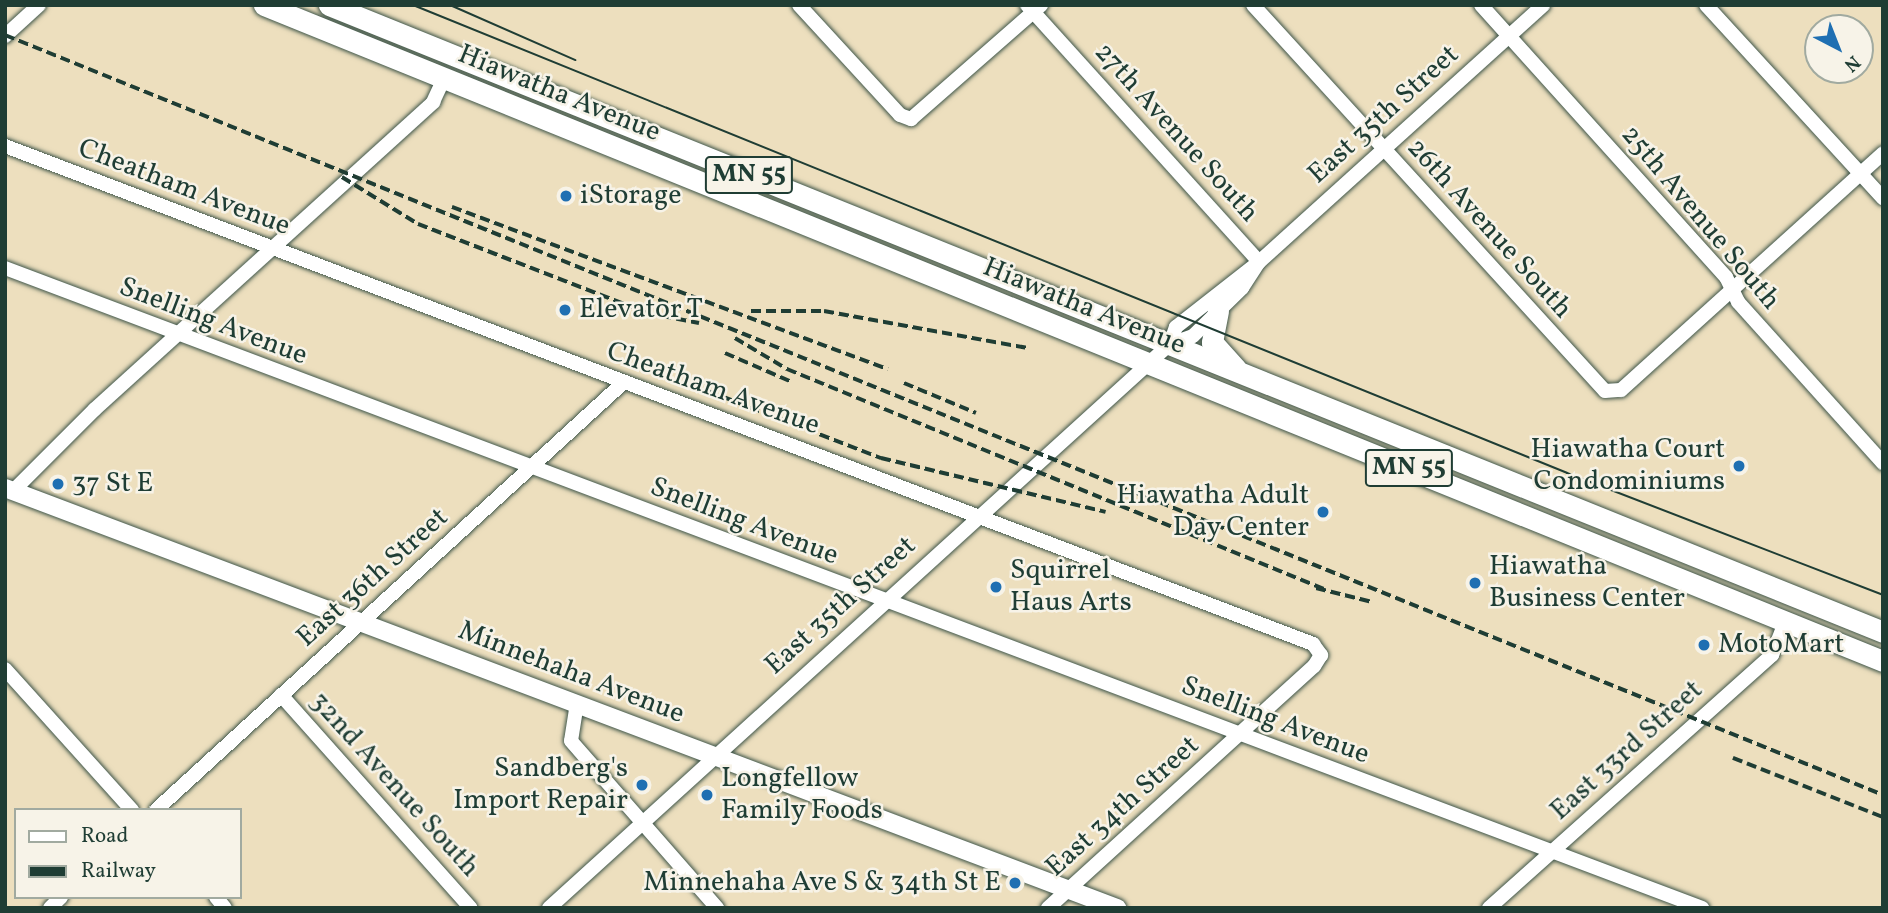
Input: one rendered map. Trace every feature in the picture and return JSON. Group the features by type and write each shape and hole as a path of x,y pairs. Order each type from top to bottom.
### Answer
{"highway":[{"name":"Hiawatha Avenue","path":"264,5 1883,661"},
{"name":"Hiawatha Avenue","path":"329,5 1883,632"},
{"path":"1218,311 1212,342 1246,377"}],"main road":[{"name":"Minnehaha Avenue","path":"9,490 1117,908"}],"street":[{"path":"5,36 39,5"},
{"path":"799,5 900,115 911,119 1034,8"},
{"name":"26th Avenue South","path":"1253,5 1605,391 1621,390 1732,289"},
{"name":"25th Avenue South","path":"1481,5 1726,277 1738,302 1883,463"},
{"name":"East 35th Street","path":"1170,344 1176,327 1259,262 1543,5"},
{"path":"1706,5 1883,198"},
{"name":"27th Avenue South","path":"1034,8 1259,262"},
{"path":"9,490 270,248 433,102 444,78"},
{"name":"Cheatham Avenue","path":"5,146 1313,644 1321,655"},
{"path":"1732,289 1883,153"},
{"name":"East 35th Street","path":"548,908 882,601 1170,344 1193,336 1242,288 1259,262"},
{"name":"Snelling Avenue","path":"5,268 176,335 1702,908"},
{"name":"East 36th Street","path":"158,808 623,383"},
{"name":"East 33rd Street","path":"1489,908 1772,655 1785,622"},
{"name":"East 34th Street","path":"1048,908 1242,734 1321,655"},
{"path":"5,669 130,808"},
{"name":"32nd Avenue South","path":"281,695 471,908"},
{"path":"578,703 571,740 717,908"}],"tram line":[{"path":"413,5 1567,473 1883,595"},
{"path":"450,5 575,60"}],"railway":[{"path":"5,35 1883,795"},
{"path":"342,177 418,224 647,313 699,323"},
{"path":"452,207 888,369"},
{"path":"751,311 824,311 1027,348"},
{"path":"735,338 787,369 1324,589"},
{"path":"725,353 792,382"},
{"path":"904,383 976,413"},
{"path":"708,391 881,458 1106,512"},
{"path":"1316,588 1372,602"},
{"path":"1733,758 1883,817"}],"place":[{"name":"iStorage","path":"566,196"},
{"name":"Elevator T","path":"565,310"},
{"name":"Hiawatha Court Condominiums","path":"1739,466"},
{"name":"37 St E","path":"58,484"},
{"name":"Hiawatha Adult Day Center","path":"1323,512"},
{"name":"Hiawatha Business Center","path":"1475,583"},
{"name":"Squirrel Haus Arts","path":"996,587"},
{"name":"MotoMart","path":"1704,645"},
{"name":"Sandberg's Import Repair","path":"642,785"},
{"name":"Longfellow Family Foods","path":"707,795"},
{"name":"Minnehaha Ave S & 34th St E","path":"1015,883"}]}
